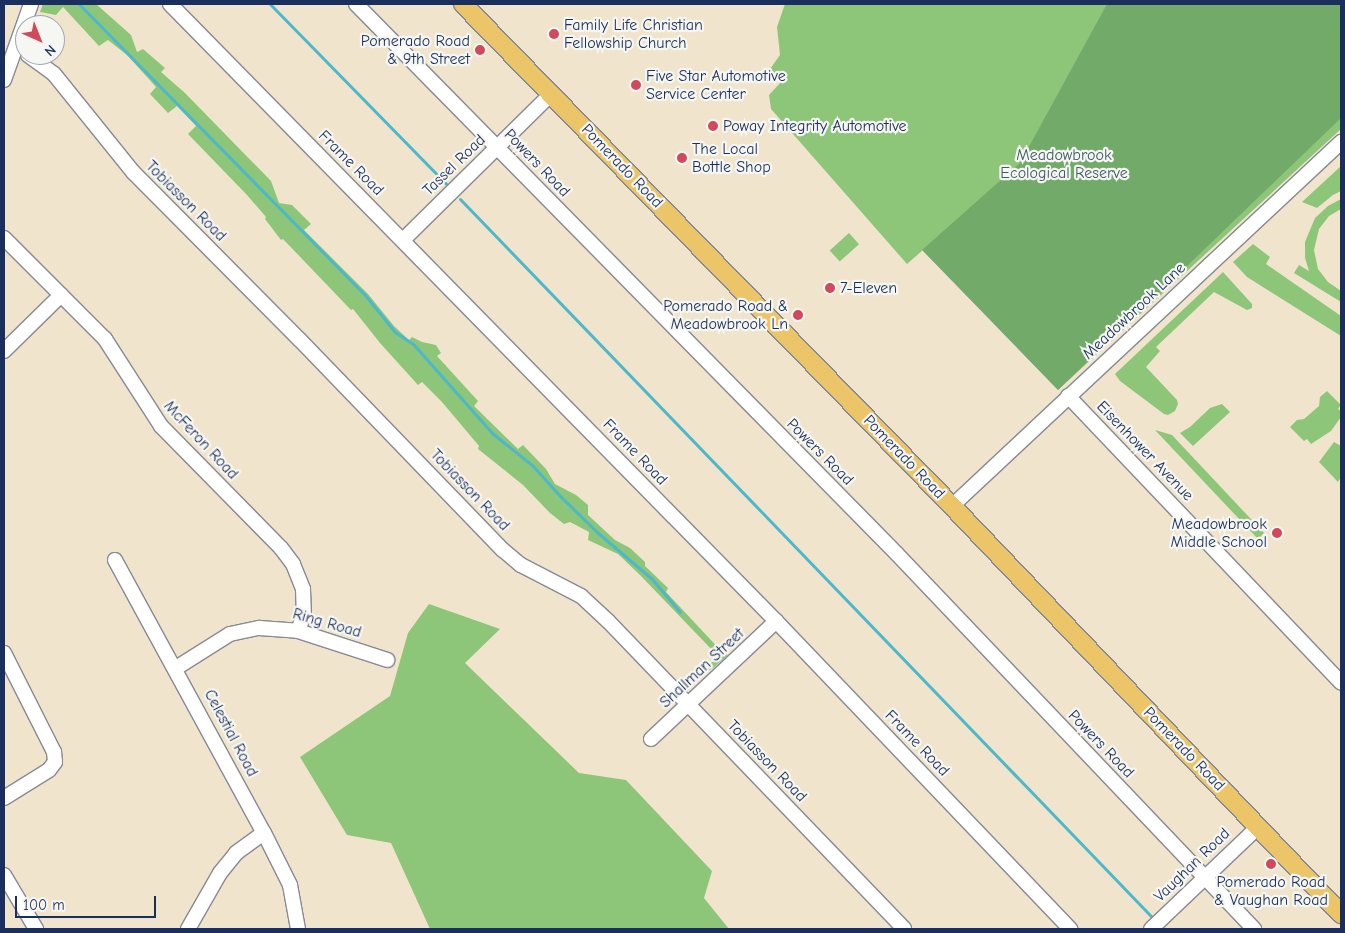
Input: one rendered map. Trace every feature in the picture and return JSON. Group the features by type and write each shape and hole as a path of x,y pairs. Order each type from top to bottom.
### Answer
{"main road":[{"name":"Pomerado Road","path":"463,4 952,506 1341,914"}],"street":[{"name":"Frame Road","path":"170,4 776,621 1070,929"},
{"name":"Powers Road","path":"356,4 897,554 1254,929"},
{"path":"4,80 15,57"},
{"name":"Tobiasson Road","path":"40,65 54,74 133,172 300,340 503,550 522,565 581,596 689,704 904,929"},
{"name":"Tassel Road","path":"403,240 551,94"},
{"name":"Meadowbrook Lane","path":"952,506 1341,142"},
{"name":"McFeron Road","path":"4,238 112,347 139,395 161,426 282,548 293,564 303,589 304,615 298,631"},
{"path":"4,351 61,295"},
{"name":"Eisenhower Avenue","path":"1068,396 1341,683"},
{"name":"Celestial Road","path":"115,560 176,668 290,886 298,929"},
{"name":"Shallman Street","path":"651,740 776,621"},
{"name":"Ring Road","path":"176,668 230,634 259,628 298,631 387,660"},
{"path":"4,653 54,752 54,762 49,770 4,798"},
{"name":"Vaughan Road","path":"1151,929 1258,827"},
{"path":"188,929 220,873 236,853 264,834"},
{"path":"4,875 36,929"}],"green space":[{"path":"43,4 96,4 131,35 137,52 143,49 165,68 161,72 185,93 271,181 279,203 292,205 311,224 304,230 368,294 394,326 409,340 412,337 422,342 436,345 441,353 437,356 478,401 474,406 518,449 523,445 546,469 555,484 576,495 588,505 588,515 615,540 630,548 645,562 645,566 668,588 666,592 724,654 728,655 713,668 701,674 714,660 715,653 618,554 588,540 589,532 570,522 564,524 550,513 523,485 478,449 479,446 442,402 422,382 418,385 380,343 353,309 351,310 283,239 281,240 265,219 266,217 247,195 188,134 196,126 177,106 168,113 150,94 156,87 127,55 108,40 99,46 63,7 56,15 40,12"},
{"name":"Meadowbrook Ecological Reserve","path":"785,4 1283,4 1341,71 1341,129 1058,390 923,250 907,264 771,109 769,95 781,82 770,69 780,55 777,27"},
{"name":"Meadowbrook Ecological Reserve","path":"1107,4 1341,4 1341,118 1058,390 922,250 1020,163"},
{"path":"1341,166 1341,191 1317,208 1302,202"},
{"path":"1341,199 1341,209 1329,216 1319,229 1314,250 1318,269 1328,282 1341,291 1341,302 1294,273 1299,265 1309,271 1305,258 1305,242 1315,218 1328,206"},
{"path":"849,233 859,244 840,262 830,250"},
{"path":"1253,244 1270,257 1266,264 1341,316 1341,336 1247,277 1233,262"},
{"path":"1223,272 1252,304 1252,308 1247,310 1214,292 1156,347 1160,351 1146,367 1177,400 1178,404 1175,411 1168,415 1164,414 1120,381 1115,374"},
{"path":"1327,391 1341,405 1338,409 1341,411 1341,417 1331,431 1311,444 1307,439 1304,441 1290,427 1297,420 1304,419 1319,406 1320,397"},
{"path":"1222,404 1230,412 1193,446 1180,433 1190,427 1210,408"},
{"path":"1155,430 1172,435 1264,533 1258,539"},
{"path":"1334,442 1341,446 1341,477 1338,482 1319,462"},
{"path":"429,604 500,629 465,663 579,773 626,780 712,871 704,898 729,929 430,929 391,843 347,835 300,757 390,696 408,633"}],"waterway":[{"path":"79,4 365,295 395,332 414,345 492,433 532,465 598,533 652,579 680,612"},
{"path":"270,4 446,184"},
{"path":"460,199 1151,916"}],"place":[{"name":"Family Life Christian Fellowship Church","path":"554,34"},
{"name":"Pomerado Road & 9th Street","path":"480,50"},
{"name":"Five Star Automotive Service Center","path":"636,85"},
{"name":"Poway Integrity Automotive","path":"713,126"},
{"name":"The Local Bottle Shop","path":"682,158"},
{"name":"7-Eleven","path":"830,288"},
{"name":"Pomerado Road & Meadowbrook Ln","path":"798,315"},
{"name":"Meadowbrook Middle School","path":"1277,533"},
{"name":"Pomerado Road & Vaughan Road","path":"1271,864"}]}
